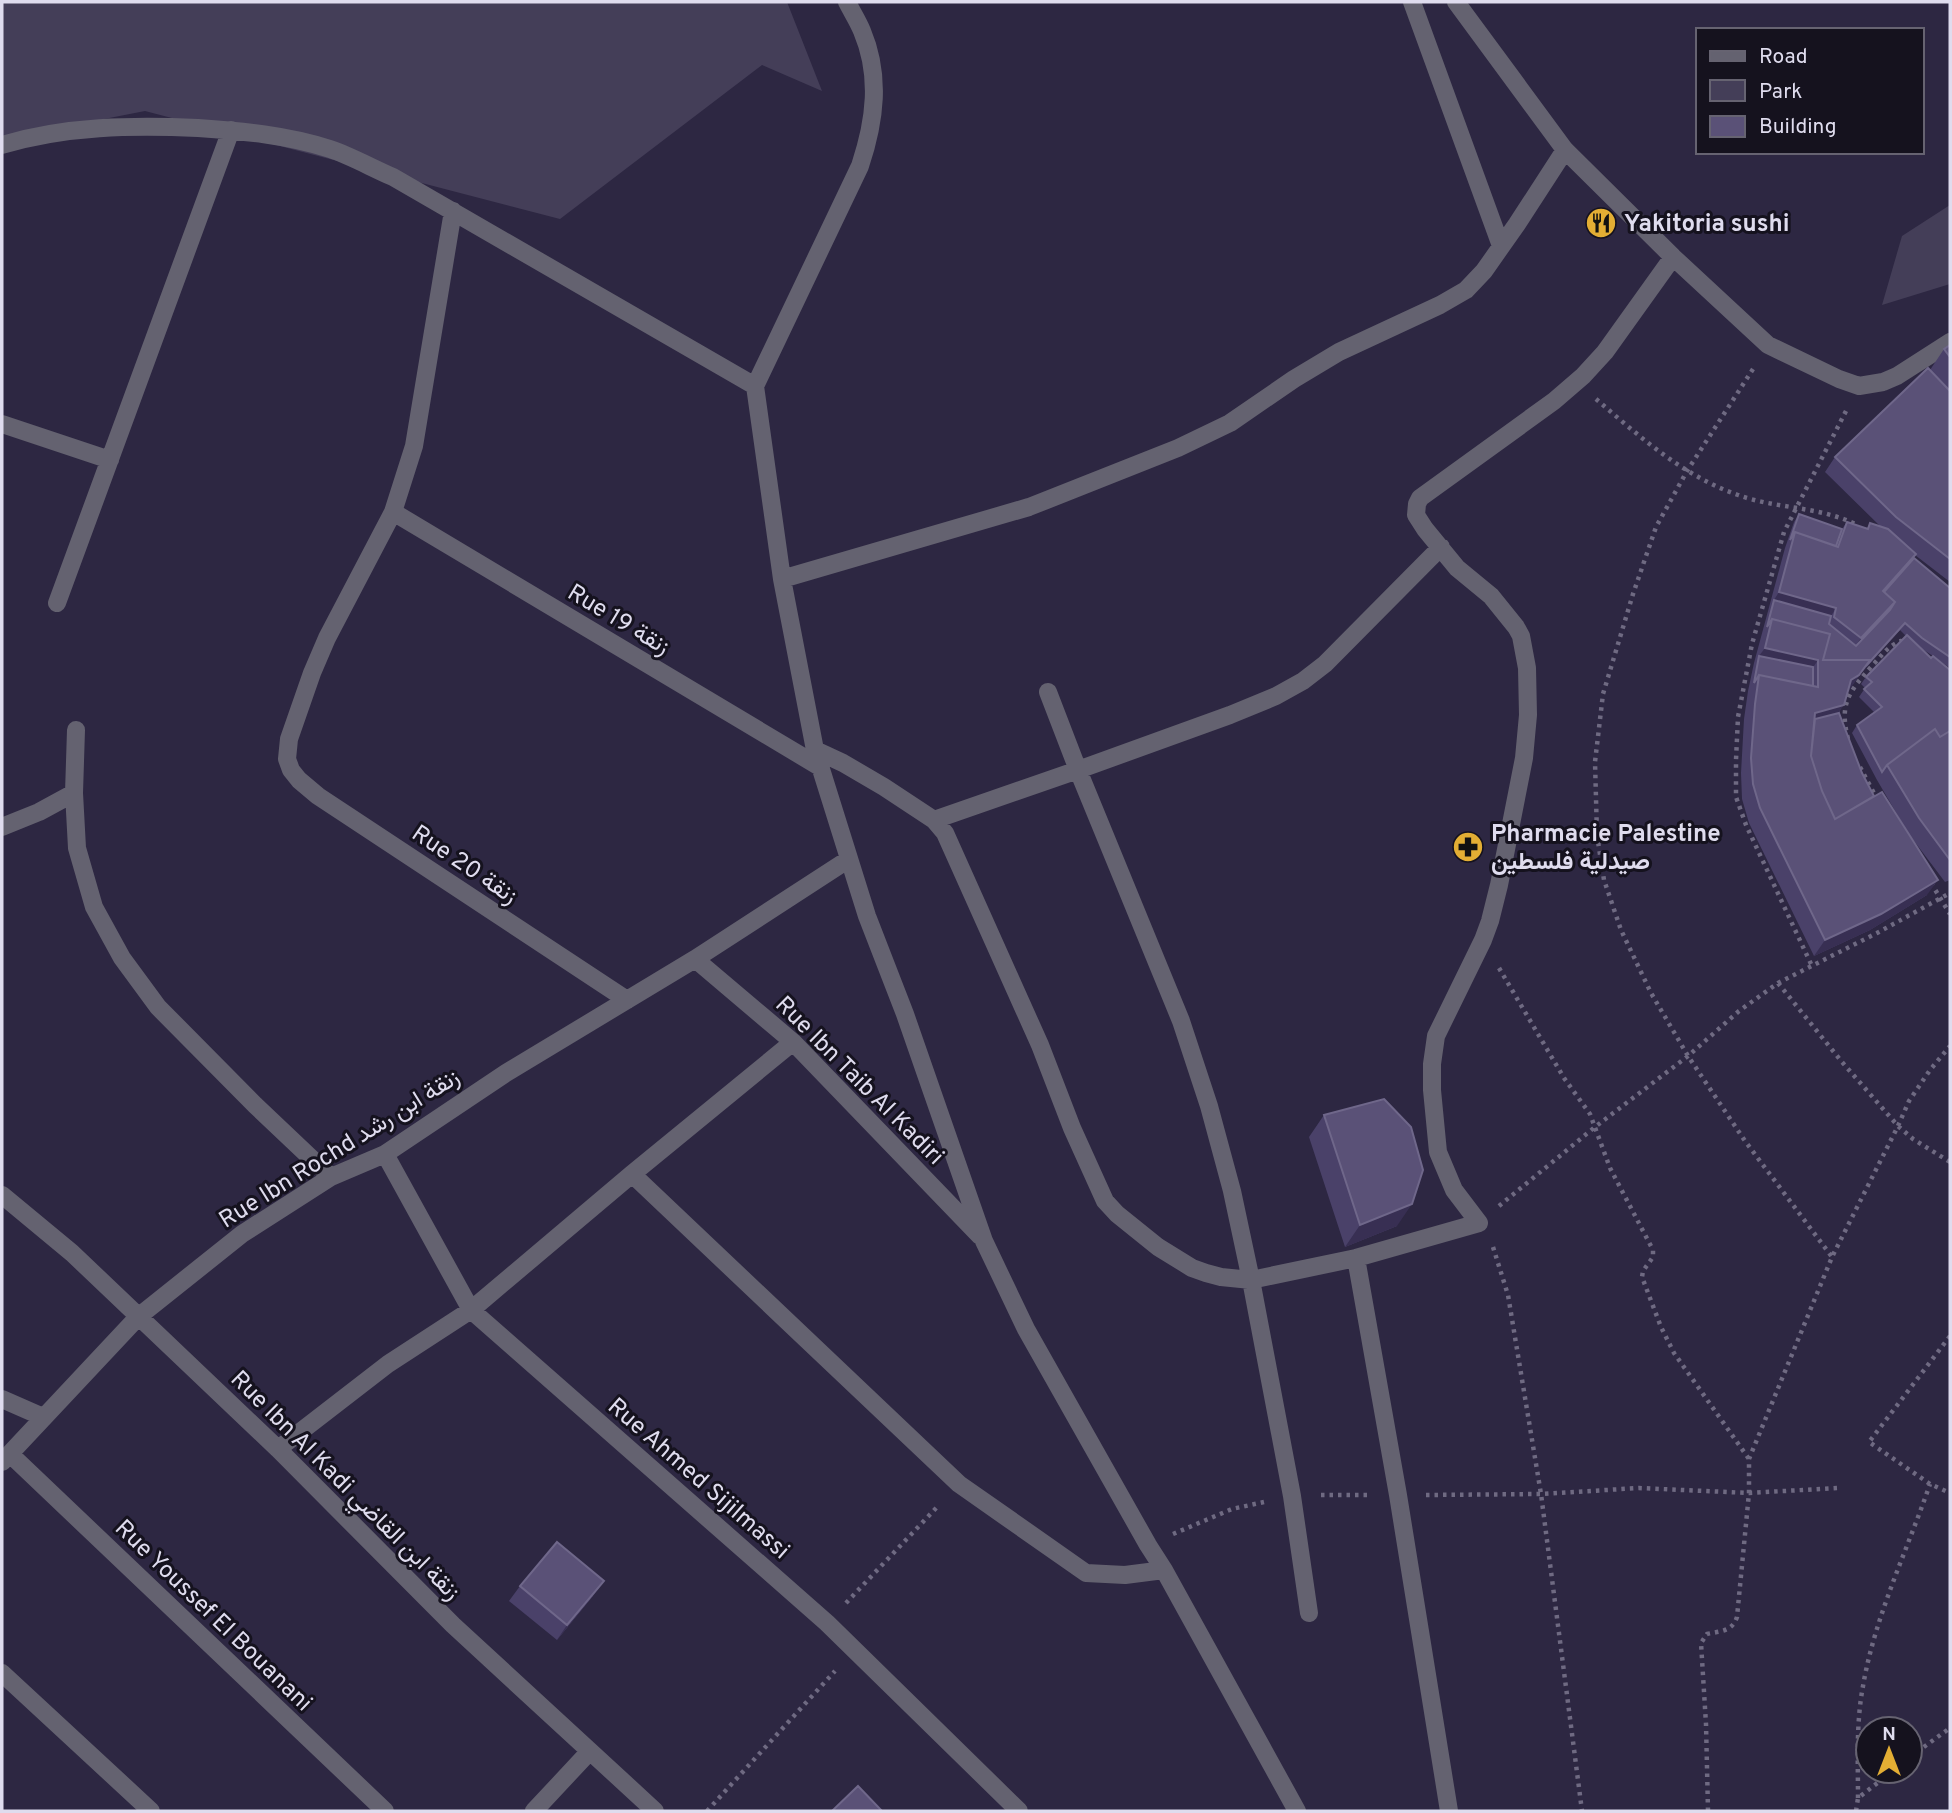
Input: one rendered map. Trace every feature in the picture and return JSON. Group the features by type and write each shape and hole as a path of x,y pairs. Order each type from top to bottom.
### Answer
{"street":[{"path":"847,2 862,31 872,64 872,127 860,166 755,386 782,579 818,759 867,916 905,1014 984,1241 1026,1329 1164,1570 1297,1811"},
{"path":"1412,2 1501,246"},
{"path":"1456,2 1565,150 1673,257 1768,345 1859,386 1883,382 1897,376 1950,342"},
{"path":"2,145 95,128 160,127 231,130 281,136 331,149 393,177 755,386"},
{"path":"57,603 231,130"},
{"path":"782,579 1029,507 1178,448 1230,423 1339,352 1453,298 1476,281 1517,225 1565,150"},
{"path":"393,512 414,446 453,211"},
{"path":"1441,547 1325,664 1303,681 1256,704 934,820 945,834 971,890 1105,1201 1158,1247 1192,1268 1221,1277 1251,1280 1356,1258 1479,1223 1454,1190 1438,1152 1432,1064 1436,1037 1490,921 1504,863 1524,758 1528,715 1527,668 1521,636 1516,627 1490,596 1457,568 1441,547 1425,529 1416,515 1417,504 1420,498 1576,383 1605,352 1673,257"},
{"path":"2,424 110,460"},
{"name":"Rue 19 زنقة","path":"393,512 818,759 843,763 934,820"},
{"name":"Rue 20 زنقة","path":"393,512 317,661 291,730 287,748 287,760 291,770 318,796 627,1000"},
{"path":"1048,692 1181,1021 1212,1118 1232,1191 1251,1280 1292,1496 1309,1613"},
{"path":"76,730 74,793 77,848 94,907 122,958 158,1007 331,1177"},
{"path":"2,827 39,812 74,793"},
{"name":"Rue Ibn Rochd زنقة ابن رشد","path":"6,1458 138,1317 242,1234 331,1177 385,1154 506,1073 695,959 849,859"},
{"name":"Rue Ibn Taib Al Kadiri","path":"695,959 793,1041 984,1241"},
{"path":"278,1449 388,1364 471,1310 793,1041"},
{"name":"Rue Ahmed Sijilmassi","path":"385,1154 471,1310 827,1623 1020,1811"},
{"path":"632,1174 959,1484 1086,1573 1125,1575 1164,1570"},
{"name":"Rue Ibn Al Kadi زنقة ابن القاضي","path":"2,1195 72,1253 278,1449 453,1625 655,1811"},
{"path":"1356,1258 1398,1495 1449,1811"},
{"path":"2,1399 43,1417"},
{"name":"Rue Youssef El Bouanani","path":"6,1458 385,1811"},
{"path":"2,1673 151,1811"},
{"path":"534,1811 590,1751"}],"path":[{"path":"1768,345 1687,471 1656,527 1603,694 1595,762 1597,835 1604,880 1622,930 1651,993 1688,1056 1745,1141 1832,1256"},
{"path":"1576,383 1648,443 1687,471 1735,495 1766,504 1845,519 1864,529"},
{"path":"1811,964 1746,825 1736,797 1738,717 1747,665 1784,532 1859,386"},
{"path":"1849,742 1844,723 1845,708 1855,685 1896,642 1901,640 1911,646"},
{"path":"1857,763 1883,808"},
{"path":"1926,876 1950,914"},
{"path":"1583,1811 1541,1494 1508,1295 1494,1249 1479,1223 1595,1127 1778,983 1950,893"},
{"path":"1483,940 1564,1077 1590,1114 1610,1168 1653,1250 1653,1257 1642,1277 1674,1353 1749,1459"},
{"path":"1778,983 1898,1126 1913,1139 1950,1162"},
{"path":"1708,1811 1701,1643 1707,1634 1729,1629 1737,1617 1749,1493 1749,1459 1832,1256 1909,1101 1950,1046"},
{"path":"1950,1336 1869,1442 1930,1483 1950,1493"},
{"path":"1856,1811 1859,1717 1863,1686 1889,1591 1930,1483"},
{"path":"827,1623 959,1484"},
{"path":"1148,1545 1232,1510 1292,1496 1541,1494 1639,1488 1749,1493 1838,1488"},
{"path":"707,1811 854,1649"},
{"path":"1924,1747 1950,1728"},
{"path":"1858,1798 1875,1785"}],"green space":[{"path":"2,2 787,2 822,91 762,65 560,219 145,111 2,139"},
{"path":"1950,205 1950,284 1882,305 1902,236"}],"building":[{"path":"1950,345 1950,357 1944,349"},
{"path":"1928,368 1950,391 1950,559 1896,517 1835,457"},
{"path":"1799,514 1842,529 1836,546 1795,532 1790,540"},
{"path":"1847,522 1868,529 1870,523 1888,529 1916,554 1883,591 1895,602 1861,638 1834,617 1836,608 1779,592 1795,532 1838,547"},
{"path":"1914,558 1950,588 1950,657 1905,623 1866,666 1870,660 1823,660 1830,634 1772,619 1767,627 1774,600 1831,616 1829,624 1856,646 1890,610 1895,602 1884,592"},
{"path":"1772,619 1830,634 1823,660 1870,660 1859,675 1851,680 1844,705 1815,713 1811,756 1822,791 1835,819 1882,792 1938,880 1881,914 1825,940 1760,808 1753,784 1751,758 1759,675 1818,687 1818,660 1765,648"},
{"path":"1907,635 1931,658 1933,656 1950,670 1950,731 1940,737 1935,729 1887,765 1882,772 1857,725 1882,707 1864,689 1872,682 1866,677"},
{"path":"1759,656 1813,667 1813,686 1759,675 1754,683"},
{"path":"1839,713 1862,773 1874,796 1835,819 1822,791 1811,756 1815,719"},
{"path":"1935,729 1940,737 1950,731 1950,860 1919,818 1887,765"},
{"path":"1384,1099 1411,1127 1423,1170 1412,1204 1360,1225 1324,1115"},
{"path":"557,1542 604,1581 567,1625 520,1586"},
{"path":"858,1786 882,1811 832,1811"}],"place":[{"name":"Yakitoria sushi","path":"1601,223"},
{"name":"Pharmacie Palestine صيدلية فلسطين","path":"1468,847"}]}
